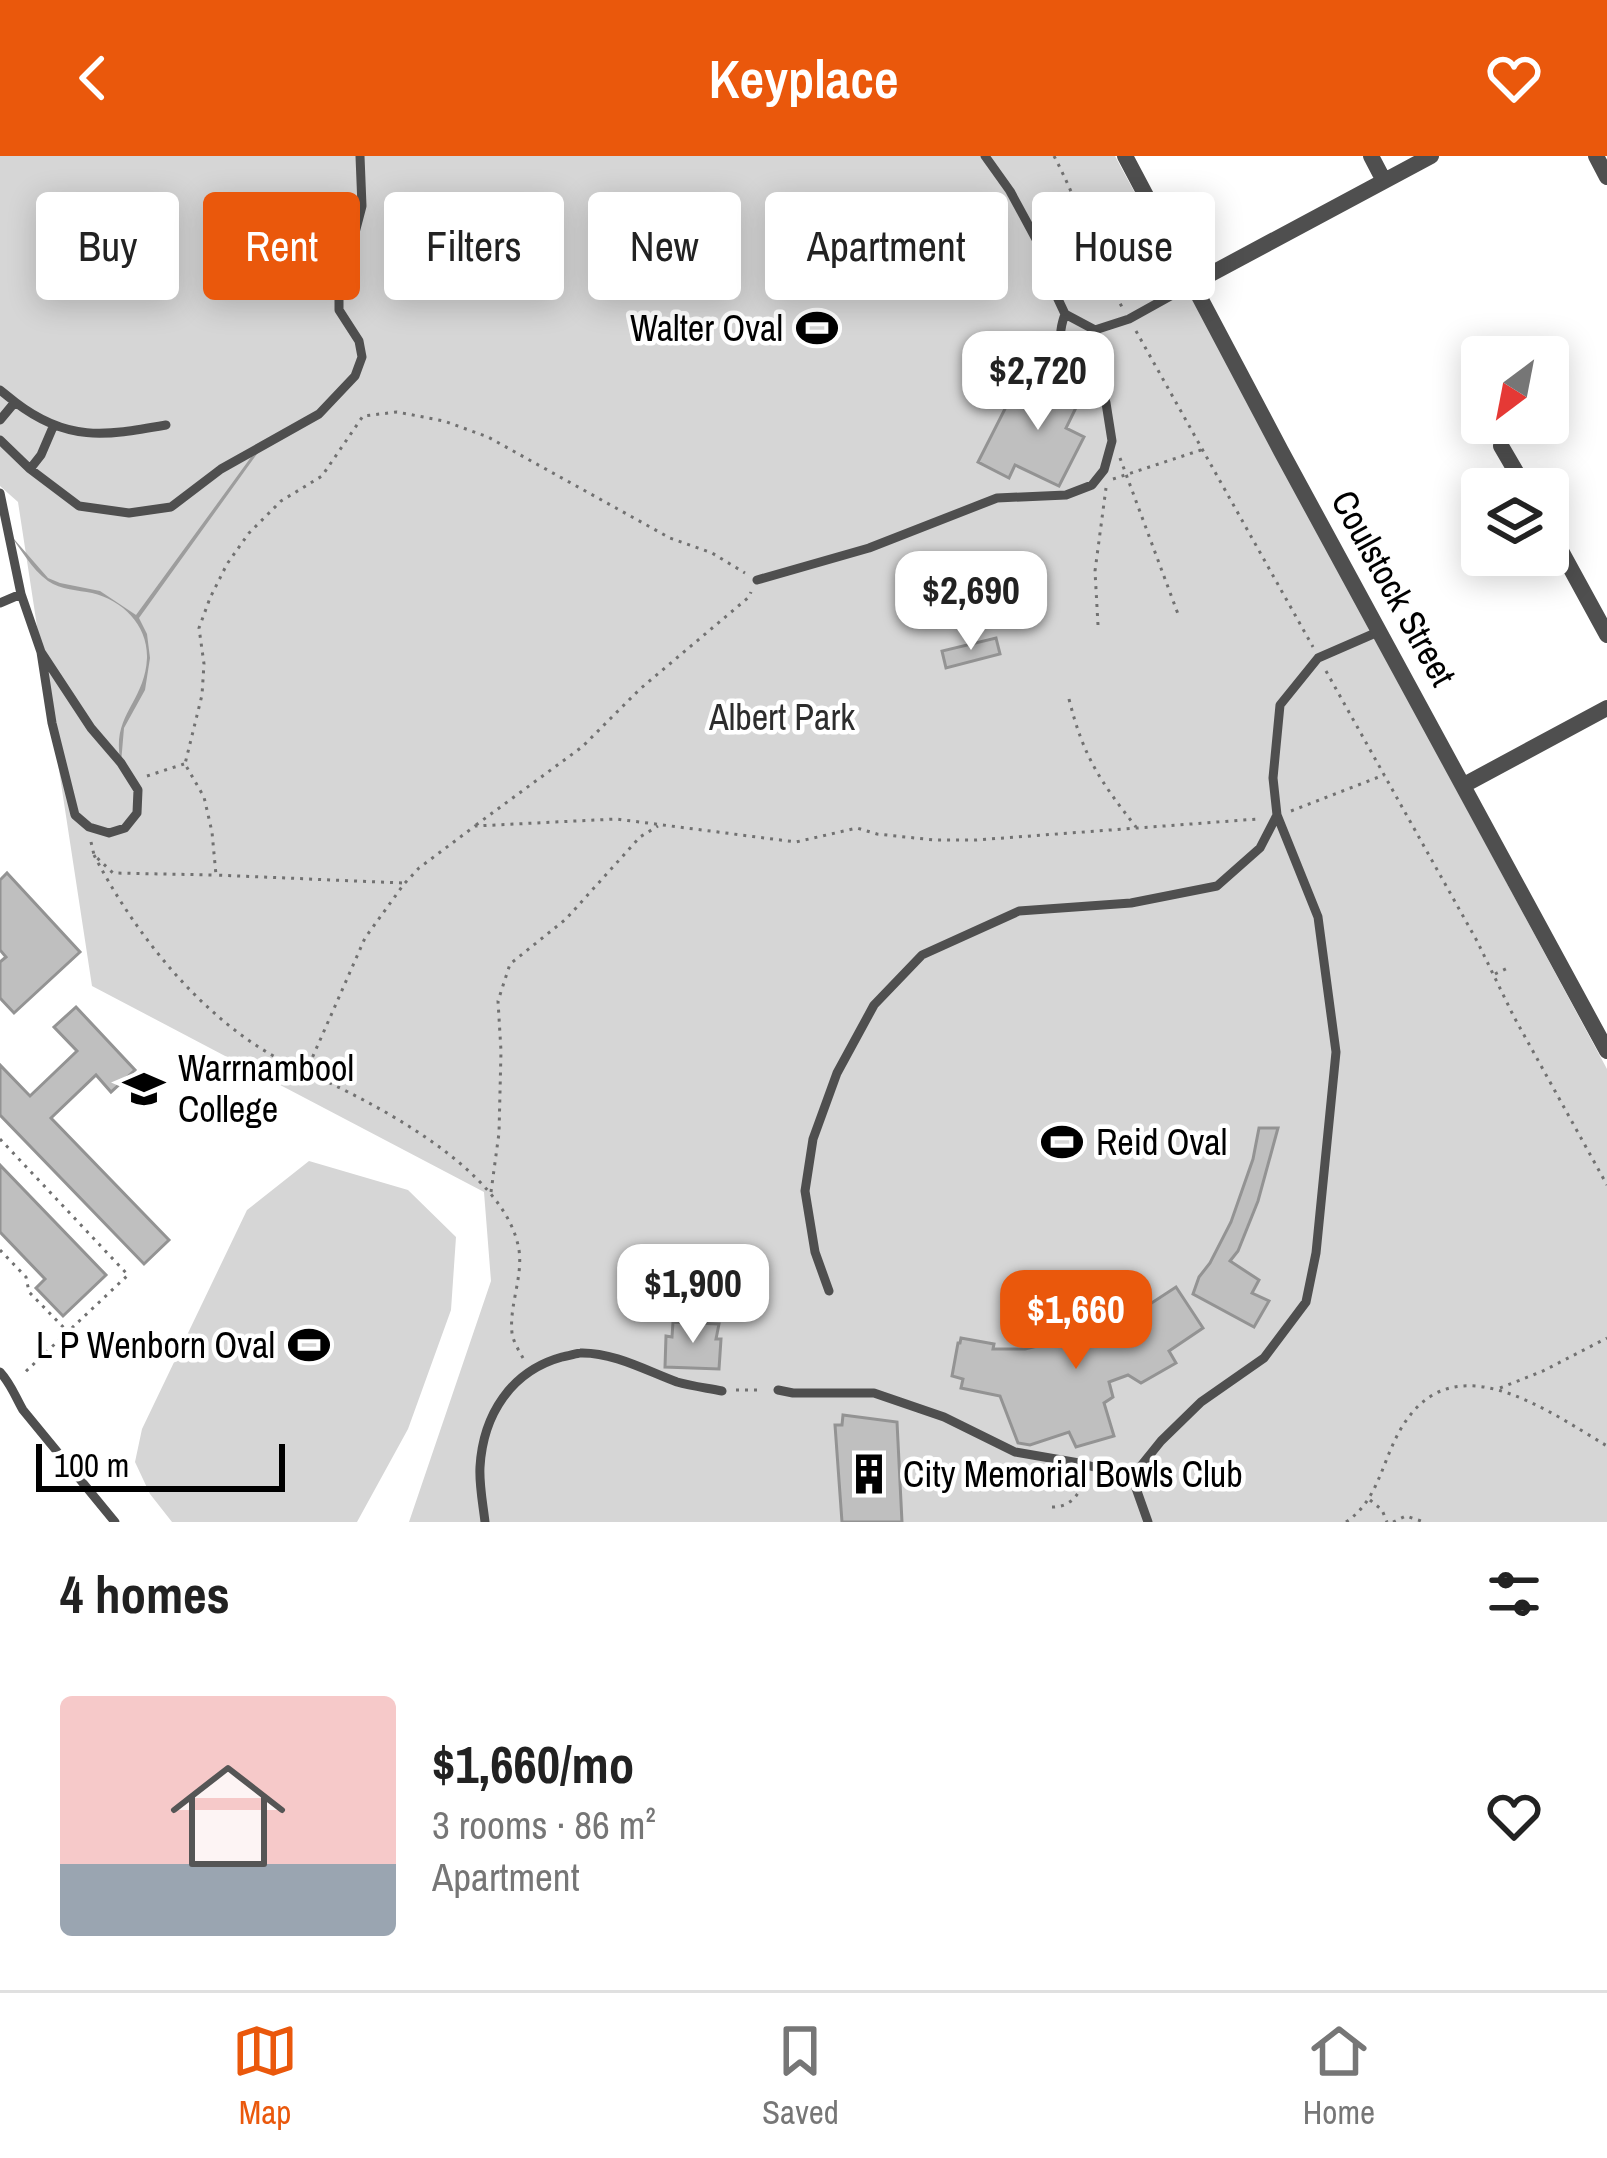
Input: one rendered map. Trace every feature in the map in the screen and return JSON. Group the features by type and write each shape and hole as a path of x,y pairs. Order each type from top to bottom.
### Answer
{"street":[{"name":"Coulstock Street","path":"1124,156 1143,192"},
{"path":"1371,156 1383,179"},
{"path":"1215,271 1431,156"},
{"path":"1596,156 1607,177"},
{"name":"Coulstock Street","path":"1201,300 1607,1051"},
{"path":"1501,446 1514,468"},
{"path":"1569,565 1607,635"},
{"path":"1464,784 1607,708"}],"lane":[{"path":"0,440 30,470 80,506 130,513 171,507 221,469 319,414 355,376 362,358 359,341 338,310 362,206 360,156"},
{"path":"985,156 1036,239 1065,314 1060,341 1066,351 1093,363"},
{"path":"1065,314 1095,330 1129,319 1163,300"},
{"path":"757,580 869,548 997,498 1066,496 1092,485 1104,470 1112,440 1093,363 1095,330"},
{"path":"0,390 53,427 89,434 166,425"},
{"path":"0,420 15,402"},
{"path":"30,470 53,427"},
{"path":"0,494 21,595 41,652 52,723 75,814 88,827 110,833 125,828 137,813 138,790 41,652"},
{"path":"0,603 21,595"},
{"path":"1132,1477 1201,1402 1264,1358 1306,1302 1316,1252 1336,1052 1318,917 1277,815 1274,778 1280,705 1318,658 1380,631"},
{"path":"829,1291 815,1252 806,1191 813,1139 837,1073 874,1005 922,955 1019,911 1131,903 1216,886 1260,848 1277,815"},
{"path":"485,1522 480,1468 486,1433 496,1405 529,1371 579,1353 722,1390"},
{"path":"0,1372 23,1410 115,1522"},
{"path":"778,1390 874,1393 944,1417 1015,1453 1132,1477"},
{"path":"1132,1477 1148,1522"}],"path":[{"path":"1054,156 1101,269 1607,1185"},
{"path":"215,875 204,797 185,764 202,695 199,628 227,564 249,533 281,501 322,476 363,416 397,412 488,436 670,538 712,554 757,580 749,597 640,689 582,747 404,884 365,938 306,1072"},
{"path":"1112,440 1178,614"},
{"path":"1098,625 1095,571 1108,481 1203,449"},
{"path":"1069,698 1078,736 1094,770 1136,827"},
{"path":"133,781 185,764"},
{"path":"475,826 616,819 796,842 856,828 934,840 976,840 1257,819 1384,776"},
{"path":"490,1194 499,1133 498,1001 510,964 566,919 640,837 660,825"},
{"path":"88,827 94,855 110,887 194,994 232,1030 278,1060 402,1121 469,1168 509,1223 519,1250 512,1334 529,1371"},
{"path":"94,855 113,873 404,884"},
{"path":"1494,975 1510,967"},
{"path":"0,1139 128,1275 12,1385"},
{"path":"0,1250 26,1277 29,1292 68,1332"},
{"path":"1496,1389 1607,1338"},
{"path":"1346,1522 1369,1498 1397,1436 1420,1402 1441,1389 1460,1385 1496,1389 1542,1408 1607,1446"},
{"path":"722,1390 778,1390"},
{"path":"1052,1507 1069,1504 1079,1493 1083,1464"},
{"path":"1369,1498 1390,1522 1406,1516 1424,1522"}],"green space":[{"name":"Albert Park","path":"0,156 1115,156 1134,192 1032,192 1032,300 1193,300 1607,1069 1607,1522 409,1522 491,1281 484,1192 92,986 18,502 0,486"},
{"name":"L P Wenborn Oval","path":"309,1161 408,1190 456,1237 451,1310 408,1429 357,1522 172,1522 150,1494 135,1462 142,1429 247,1210"}],"shaded area":[{"path":"262,447 139,618 150,658 145,690 124,728 121,763 120,733 145,673 143,635 132,616 114,602 48,581 7,531 48,578 100,591 136,615"}],"building":[{"path":"1064,365 1089,381 1066,428 1084,437 1059,486 1015,465 1009,478 978,462 1013,393 1046,409"},
{"path":"996,560 1009,624 993,627 978,564"},
{"path":"996,638 1000,654 946,668 942,651"},
{"path":"7,873 80,952 14,1013 0,998 0,962 6,957 0,950 0,880"},
{"path":"76,1007 135,1070 111,1092 96,1075 51,1118 169,1240 144,1264 0,1115 0,1065 30,1096 77,1051 54,1027"},
{"path":"1259,1128 1278,1128 1258,1201 1230,1261 1259,1280 1252,1293 1269,1301 1254,1327 1193,1294 1231,1222"},
{"path":"0,1165 106,1275 63,1316 36,1288 45,1279 0,1232"},
{"path":"1176,1287 1203,1328 1169,1351 1176,1363 1141,1383 1128,1375 1109,1382 1113,1397 1104,1403 1114,1436 1076,1447 1069,1432 1030,1445 1018,1443 1000,1396 961,1388 963,1379 952,1376 961,1338 994,1344 993,1349 1025,1349 1083,1335 1089,1344"},
{"path":"673,1322 719,1324 719,1369 665,1367 666,1336 672,1337"},
{"name":"City Memorial Bowls Club","path":"843,1415 897,1422 902,1522 842,1522 835,1425 842,1425"}],"place":[{"name":"Walter Oval","path":"817,328"},
{"name":"Warrnambool College","path":"144,1089"},
{"name":"Reid Oval","path":"1062,1142"},
{"name":"L P Wenborn Oval","path":"309,1345"},
{"name":"City Memorial Bowls Club","path":"869,1474"}]}
